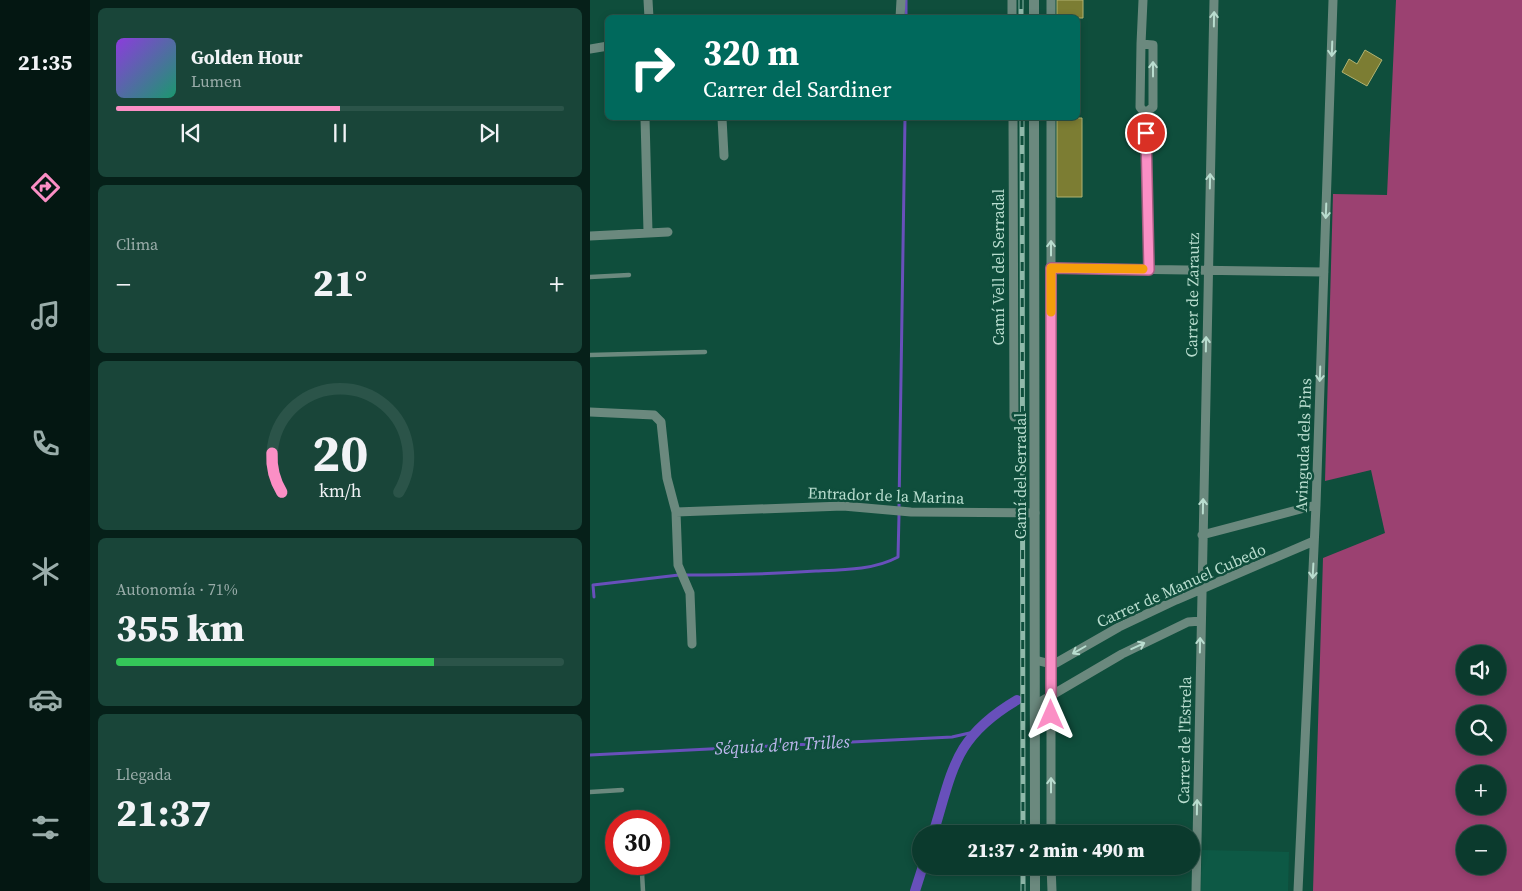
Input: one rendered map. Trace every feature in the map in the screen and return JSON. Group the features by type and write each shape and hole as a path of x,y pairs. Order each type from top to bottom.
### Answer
{"street":[{"path":"648,0 649,15"},
{"path":"900,15 901,0"},
{"path":"1012,0 1012,15"},
{"path":"1034,0 1034,15"},
{"path":"1051,0 1051,15"},
{"path":"1142,0 1141,44 1153,45 1154,107 1145,113 1149,270"},
{"name":"Carrer de Zarautz","path":"1201,590 1214,0"},
{"name":"Avinguda dels Pins","path":"1298,891 1316,505 1333,0"},
{"path":"590,49 605,46"},
{"path":"645,120 648,232"},
{"path":"722,120 724,156"},
{"name":"Camí Vell del Serradal","path":"1012,120 1014,417"},
{"name":"Camí del Serradal","path":"1034,120 1035,825"},
{"name":"Camí del Serradal","path":"1051,120 1051,825"},
{"path":"590,236 668,232"},
{"path":"1051,268 1324,272"},
{"path":"590,412 654,415 661,422 668,478 676,512 678,565 690,594 692,644"},
{"path":"1202,535 1316,505"},
{"name":"Entrador de la Marina","path":"676,512 843,506 910,512 1035,513"},
{"name":"Carrer de Manuel Cubedo","path":"1051,664 1119,627 1314,542"},
{"name":"Carrer de l'Estrela","path":"1196,891 1201,590"},
{"path":"1035,705 1122,654 1188,622 1201,621"},
{"path":"1035,660 1051,664"},
{"path":"1035,875 1035,891"},
{"path":"1052,875 1052,891"}],"lane":[{"path":"590,277 629,276"},
{"path":"590,356 705,352"},
{"path":"590,792 622,790"},
{"path":"642,875 643,891"}],"shaded area":[{"path":"1396,0 1522,0 1522,891 1313,891 1323,558 1385,533 1371,470 1325,481 1333,194 1387,195"},
{"path":"1202,850 1289,852 1288,891 1201,891"}],"building":[{"path":"1057,0 1083,0 1083,18 1080,18 1080,15 1057,15"},
{"path":"1365,50 1382,60 1367,86 1342,72 1349,59 1357,64"},
{"path":"1082,118 1082,197 1057,197 1057,120 1080,120"}],"waterway":[{"path":"906,0 906,15"},
{"path":"899,507 905,120"},
{"path":"685,575 837,570 879,565 898,557 899,515"},
{"path":"594,597 593,585 679,575"},
{"path":"936,825 952,773 959,756 968,742 980,727 1017,700"},
{"name":"Séquia d'en Trilles","path":"590,755 952,737 974,732"},
{"path":"915,891 920,875"}],"railway":[{"path":"1021,0 1021,15"},
{"path":"1022,120 1023,825"},
{"path":"1023,875 1023,891"}],"slow traffic":[{"path":"1051,312 1051,268 1143,269"}],"route":[{"path":"1051,715 1051,268 1149,270 1146,133"}]}
